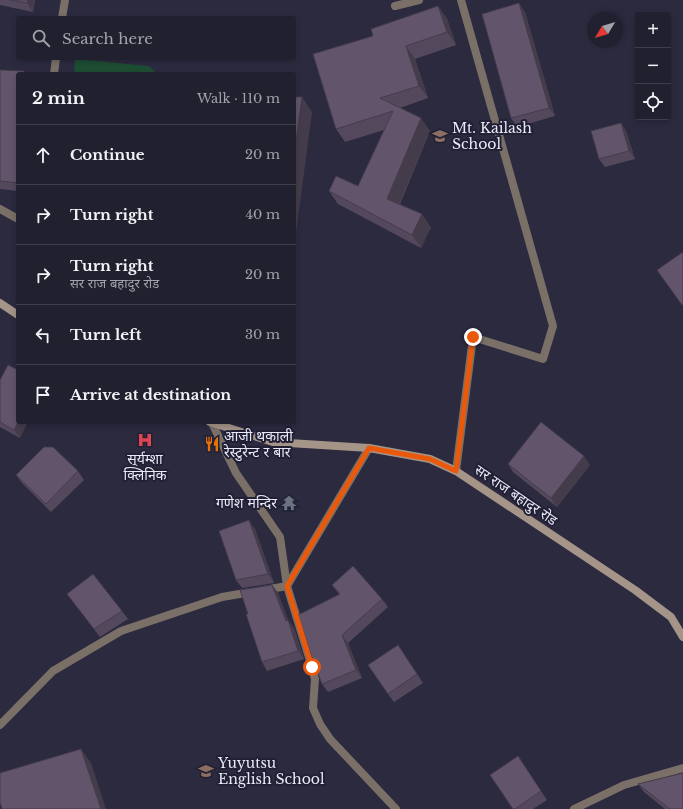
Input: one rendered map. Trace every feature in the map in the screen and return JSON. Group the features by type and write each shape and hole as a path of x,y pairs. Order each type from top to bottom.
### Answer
{"street":[{"path":"62,16 65,0"},
{"path":"395,6 419,0"},
{"path":"456,471 473,337 543,359 553,326 462,0"},
{"path":"54,72 56,60"},
{"path":"0,209 16,218"},
{"path":"0,303 16,314"},
{"path":"211,424 236,474 280,537 287,586 315,679 313,708 320,724 330,739 396,809"},
{"name":"सर राज बहादुर रोड","path":"214,424 272,442 369,448 430,459 456,471 636,590 671,617 683,637"},
{"path":"0,725 53,671 121,631 222,597 287,586 369,448"},
{"path":"574,809 624,785 683,768"}],"green space":[{"path":"75,60 86,60 149,66 155,72 74,72"}],"building":[{"path":"10,0 28,0 27,3"},
{"path":"519,3 549,108 511,118 482,14"},
{"path":"438,6 447,32 406,46 419,86 380,98 421,118 387,199 422,214 412,235 329,191 336,176 358,186 393,111 336,129 313,54 373,36 371,29"},
{"path":"0,70 24,71 16,72 16,183 0,181"},
{"path":"296,97 302,97 296,141"},
{"path":"621,123 629,151 599,159 591,131"},
{"path":"683,252 683,304 682,305 657,270"},
{"path":"8,365 16,369 17,424 14,430 0,422 0,380"},
{"path":"541,422 584,456 551,498 508,464"},
{"path":"44,447 53,447 78,471 46,504 16,475"},
{"path":"249,520 268,574 236,580 219,531"},
{"path":"353,566 382,599 342,635 356,670 322,684 298,615 340,594 332,585"},
{"path":"93,574 122,611 94,629 67,594"},
{"path":"272,585 286,621 288,620 298,651 262,662 246,614 248,614 240,590"},
{"path":"398,645 417,674 388,694 368,665"},
{"path":"81,749 101,809 2,809 0,802 0,773"},
{"path":"518,756 541,791 513,809 490,775"},
{"path":"683,773 683,809 670,809 638,784"}],"place":[{"name":"Mt. Kailash School","path":"440,136"},
{"name":"सूर्यम्शा क्लिनिक","path":"145,440"},
{"name":"आजी थकाली रेस्टुरेन्ट र बार","path":"212,444"},
{"name":"गणेश मन्दिर","path":"289,503"},
{"name":"Yuyutsu English School","path":"206,771"}],"route":[{"path":"312,667 287,586 369,448 430,459 456,471 473,337"}]}
